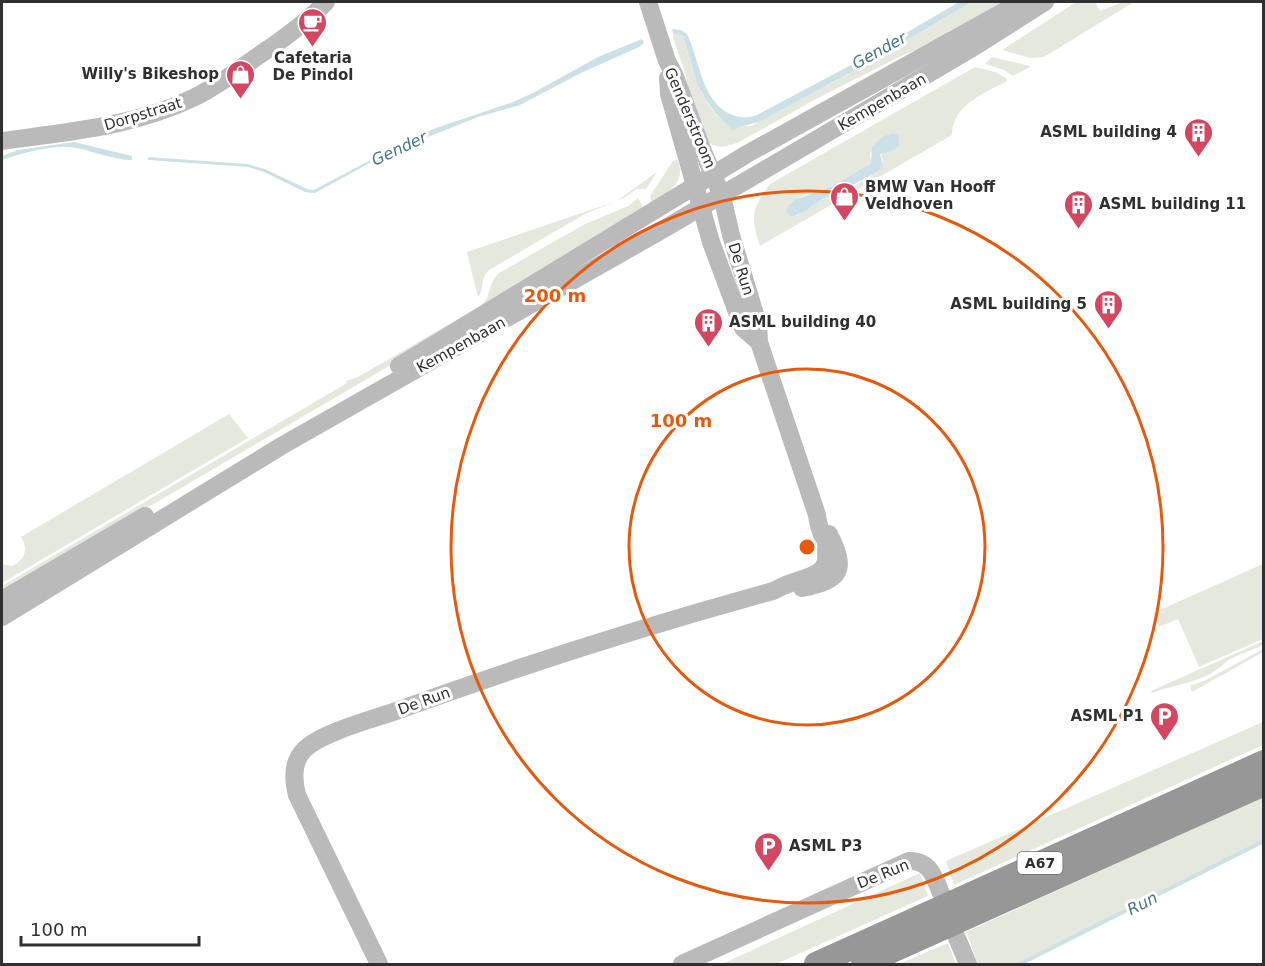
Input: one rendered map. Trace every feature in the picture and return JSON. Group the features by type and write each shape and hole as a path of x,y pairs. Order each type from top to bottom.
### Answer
{"highway":[{"name":"A67","path":"816,964 1263,762"},
{"name":"A67","path":"862,964 1263,784"}],"main road":[{"name":"Dorpstraat","path":"2,141 102,127 165,110 194,98 219,84 272,47 326,2"},
{"name":"Genderstroom","path":"648,2 667,61 722,196"},
{"name":"Kempenbaan","path":"2,600 448,337 714,174 1021,2"},
{"name":"Kempenbaan","path":"2,617 283,445 722,196 974,47 1045,2"},
{"name":"Genderstroom","path":"667,61 669,94 701,207"},
{"name":"De Run","path":"379,964 297,795 294,777 297,762 304,749 338,732 456,689 773,591 814,576 822,569 826,561 817,515 759,342 758,324 735,249 722,196"},
{"name":"De Run","path":"701,207 711,242 744,328 759,342"},
{"name":"De Run","path":"682,964 909,861 922,862 933,873 941,893"},
{"path":"957,938 968,964"}],"shaded area":[{"path":"972,2 1010,2 925,47 903,55 816,99 739,142 717,146 701,134 692,110 686,77 673,33 683,36 699,86 713,111 732,125 751,126 864,65"},
{"path":"1076,2 1098,2 1096,4 1100,11 1123,2 1134,2 1044,57 1030,58 1002,50"},
{"path":"992,57 1030,67 1013,76 1004,70 985,64"},
{"path":"975,67 995,72 1006,78 1007,81 980,95 964,108 953,125 952,135 760,246 755,227 755,213 759,200 770,184","holes":["900,141 898,147 881,154 883,163 881,169 854,186 818,202 797,216 790,203 802,196 833,186 871,163 870,153"]},
{"path":"677,159 680,167 678,180 670,190 651,203 650,196 673,161"},
{"path":"657,172 646,189 637,189 617,201"},
{"path":"638,198 643,207 447,332 2,593 2,586 347,383 346,381 358,377 482,305 493,280 499,273 583,225 628,206"},
{"path":"615,202 585,214 489,270 478,297 467,252"},
{"path":"229,414 248,438 2,583 2,564 12,566 23,557 25,546 21,537"},
{"path":"1263,564 1263,639 1199,667 1178,619 1159,627 1153,613"},
{"path":"1263,641 1263,645 1229,660 1206,676 1152,693 1151,691"},
{"path":"1263,649 1263,652 1192,692 1190,686 1206,680"},
{"path":"1263,722 1263,745 954,885 946,861"},
{"path":"1263,797 1263,841 1020,964 1027,960 1016,964 978,964 966,932"},
{"path":"920,873 928,896 776,964 722,964"},
{"path":"948,943 956,964 899,964"}],"water":[{"name":"Gender","path":"959,2 972,2 864,65 761,121 733,130 716,114 706,100 697,83 683,36 673,33 672,29 681,30 687,34 704,81 715,102 735,116 749,117 757,115 851,65"},
{"name":"Gender","path":"642,39 644,43 639,47 581,73 520,105 478,117 405,146 315,193 305,192 264,172 248,167 148,160 148,157 247,164 265,169 307,189 314,190 410,139 513,102 598,57"},
{"path":"893,133 898,135 900,145 894,150 880,154 883,165 881,169 799,214 790,216 786,212 794,200 833,186 871,163 872,147 882,137"},
{"path":"74,142 132,156 132,160 113,158 71,147 61,147 31,151 2,160 2,156 18,150"}],"waterway":[{"name":"Run","path":"1020,964 1264,841"}],"place":[{"name":"Cafetaria De Pindol","path":"313,48"},
{"name":"Willy's Bikeshop","path":"240,100"},
{"name":"ASML building 4","path":"1198,158"},
{"name":"BMW Van Hooff Veldhoven","path":"844,222"},
{"name":"ASML building 11","path":"1078,230"},
{"name":"ASML building 5","path":"1108,330"},
{"name":"ASML building 40","path":"708,348"},
{"name":"ASML P1","path":"1165,742"},
{"name":"ASML P3","path":"768,872"}]}
